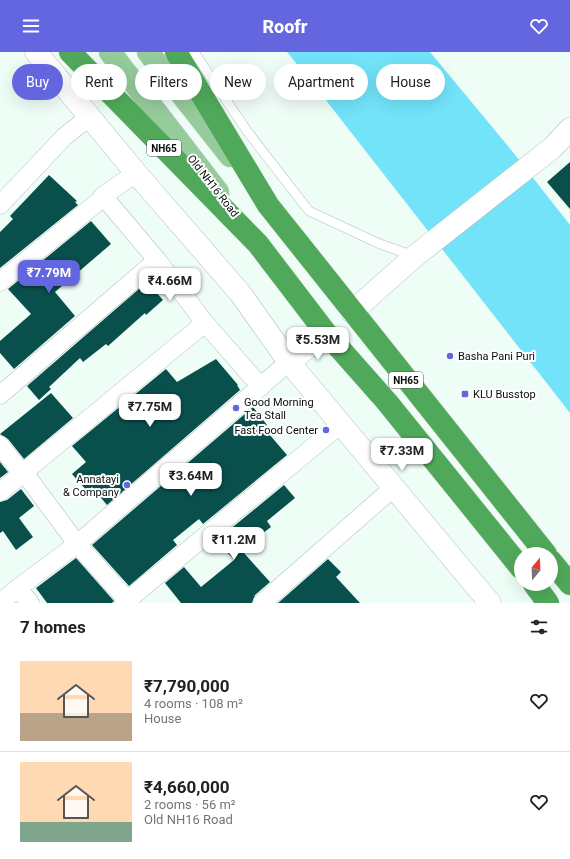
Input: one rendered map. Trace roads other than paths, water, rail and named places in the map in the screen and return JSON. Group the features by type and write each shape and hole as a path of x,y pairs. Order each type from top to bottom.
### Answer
{"highway":[{"name":"NH65","path":"70,52 258,244 326,333 387,402 514,559"},
{"name":"NH65","path":"176,52 268,205 540,547"},
{"path":"558,569 570,584"},
{"path":"539,591 548,603"}],"main road":[{"name":"Old NH16 Road","path":"110,52 258,244"},
{"path":"148,52 268,205"}],"street":[{"path":"36,52 136,173 240,293 289,362 490,603"},
{"path":"0,205 64,137 89,117"},
{"path":"352,312 415,256 552,148 570,129"},
{"path":"0,282 99,201 103,196 136,173"},
{"path":"103,196 157,260 205,323 261,387"},
{"path":"0,395 157,260"},
{"path":"0,492 23,471 205,323"},
{"path":"0,603 78,544 289,362 326,333"},
{"path":"0,445 17,467 23,471 78,544 127,602 341,424"},
{"path":"262,603 393,488"},
{"path":"18,588 30,603"}],"lane":[{"path":"194,52 247,131 309,211 380,244 415,256"}],"water":[{"path":"287,52 430,52 440,64 376,64 376,100 445,100 445,70 512,151 570,225 570,413 326,100 368,100 368,64 297,64"}],"place":[{"name":"Basha Pani Puri","path":"450,356"},
{"name":"KLU Busstop","path":"465,394"},
{"name":"Good Morning Tea Stall","path":"236,408"},
{"name":"Fast Food Center","path":"326,430"},
{"name":"Annatayi & Company","path":"127,485"}]}
